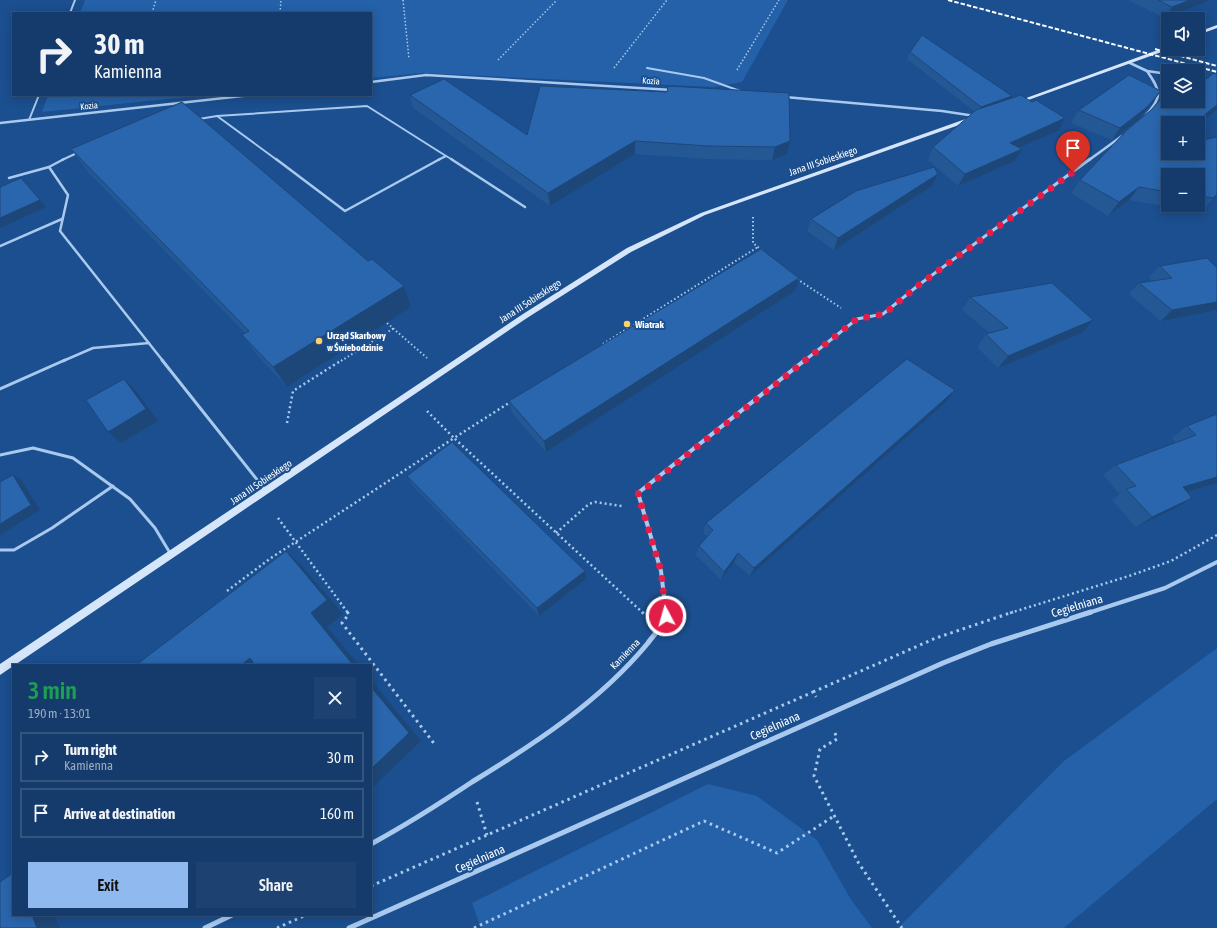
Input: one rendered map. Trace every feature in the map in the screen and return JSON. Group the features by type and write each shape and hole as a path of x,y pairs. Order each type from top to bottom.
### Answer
{"street":[{"path":"1205,31 1217,26"},
{"path":"1014,104 1161,51"},
{"path":"1130,63 1147,71 1161,73"},
{"path":"1143,118 1158,103 1160,96 1154,81 1147,71"},
{"name":"Kozia","path":"372,82 426,75 678,90"},
{"path":"1205,82 1217,86"},
{"path":"737,94 744,93"},
{"name":"Kozia","path":"0,123 242,96"},
{"path":"782,97 981,115"},
{"name":"Jana III Sobieskiego","path":"0,670 525,316 629,250 704,214 981,115"},
{"name":"Kamienna","path":"372,843 397,830 535,743 589,701 635,658 659,629 666,616 661,571 638,494 857,319 884,314 920,284 1127,133"},
{"name":"Cegielniana","path":"349,928 825,715 990,644 1166,588 1217,562"},
{"path":"205,928 230,916"}],"lane":[{"path":"70,12 75,0"},
{"path":"647,68 704,78 744,93"},
{"path":"29,120 39,96"},
{"path":"196,119 217,116 367,106 525,207"},
{"path":"217,116 345,211 446,156"},
{"path":"9,178 48,167 82,150"},
{"path":"48,167 68,195 60,231 266,491"},
{"path":"0,246 62,219"},
{"path":"0,389 93,348 149,343"},
{"path":"0,455 33,448 73,458 130,499 155,528 171,555"},
{"path":"0,550 14,550 52,528 113,486"}],"path":[{"path":"152,12 156,0"},
{"path":"280,12 281,0"},
{"path":"403,0 409,60"},
{"path":"496,62 557,0"},
{"path":"610,73 667,0"},
{"path":"737,70 779,0"},
{"path":"753,215 753,243 770,257"},
{"path":"603,344 758,247"},
{"path":"795,277 857,319"},
{"path":"387,322 429,360"},
{"path":"287,423 293,392 394,328"},
{"path":"227,591 295,542 515,400"},
{"path":"426,410 556,533 641,610"},
{"path":"556,533 589,504 595,502 643,509"},
{"path":"278,518 350,614 342,623 436,746"},
{"path":"372,886 813,692 837,739 820,749 814,776 858,862 902,928"},
{"path":"472,783 487,835"},
{"path":"474,928 704,821 777,853 834,816"},
{"path":"277,928 304,916"}],"shaded area":[{"path":"85,0 788,0 742,82 713,87 422,73 372,78 372,12 80,12"},
{"path":"48,96 196,96 42,112"},
{"path":"1217,648 1217,799 1064,928 898,928 1064,761"},
{"path":"708,784 757,796 817,840 850,898 872,928 481,928 472,903"}],"building":[{"path":"1158,0 1190,0 1172,7"},
{"path":"922,35 1012,96 981,107 910,52"},
{"path":"1214,73 1217,75 1217,105 1203,116 1161,116 1161,160 1205,160 1205,140 1217,137 1217,194 1213,198 1205,197 1205,168 1161,168 1161,191 1139,187 1119,202 1080,180 1127,130 1151,110 1161,99 1161,108 1205,108 1205,80"},
{"path":"1129,75 1161,91 1147,107 1120,128 1079,110"},
{"path":"444,79 527,135 540,86 667,92 668,86 789,93 790,141 775,147 708,146 635,141 548,193 410,95"},
{"path":"1021,95 1032,102 1036,100 1065,118 1010,143 1022,149 965,174 933,147 976,110"},
{"path":"182,102 368,261 372,259 404,286 273,367 242,335 249,331 71,149"},
{"path":"934,167 938,174 838,238 811,219 856,191"},
{"path":"21,178 40,200 0,218 0,187"},
{"path":"761,249 799,278 544,441 509,401"},
{"path":"1207,258 1217,268 1217,302 1172,310 1139,283 1172,278 1160,266"},
{"path":"1052,283 1093,320 1008,356 986,334 1008,328 970,297"},
{"path":"907,359 955,390 754,568 738,553 724,572 699,546 713,530 706,523"},
{"path":"124,379 146,409 108,432 86,400"},
{"path":"1217,414 1217,477 1183,487 1192,498 1152,517 1126,489 1136,486 1116,465 1196,435 1187,426"},
{"path":"452,442 585,571 537,608 407,476"},
{"path":"13,475 31,505 0,524 0,482"},
{"path":"286,551 327,600 311,613 352,664 254,664 250,658 242,664 137,664"},
{"path":"372,688 409,733 372,768"},
{"path":"12,874 12,916 32,916 37,928 0,928 0,882"}],"railway":[{"path":"948,0 1217,72"},
{"path":"1155,49 1217,66"}],"place":[{"name":"Wiatrak","path":"627,324"},
{"name":"Urząd Skarbowy w Świebodzinie","path":"319,341"}],"route":[{"path":"666,616 661,571 638,494 857,319 884,314 920,284 1026,208 1073,172"}]}
